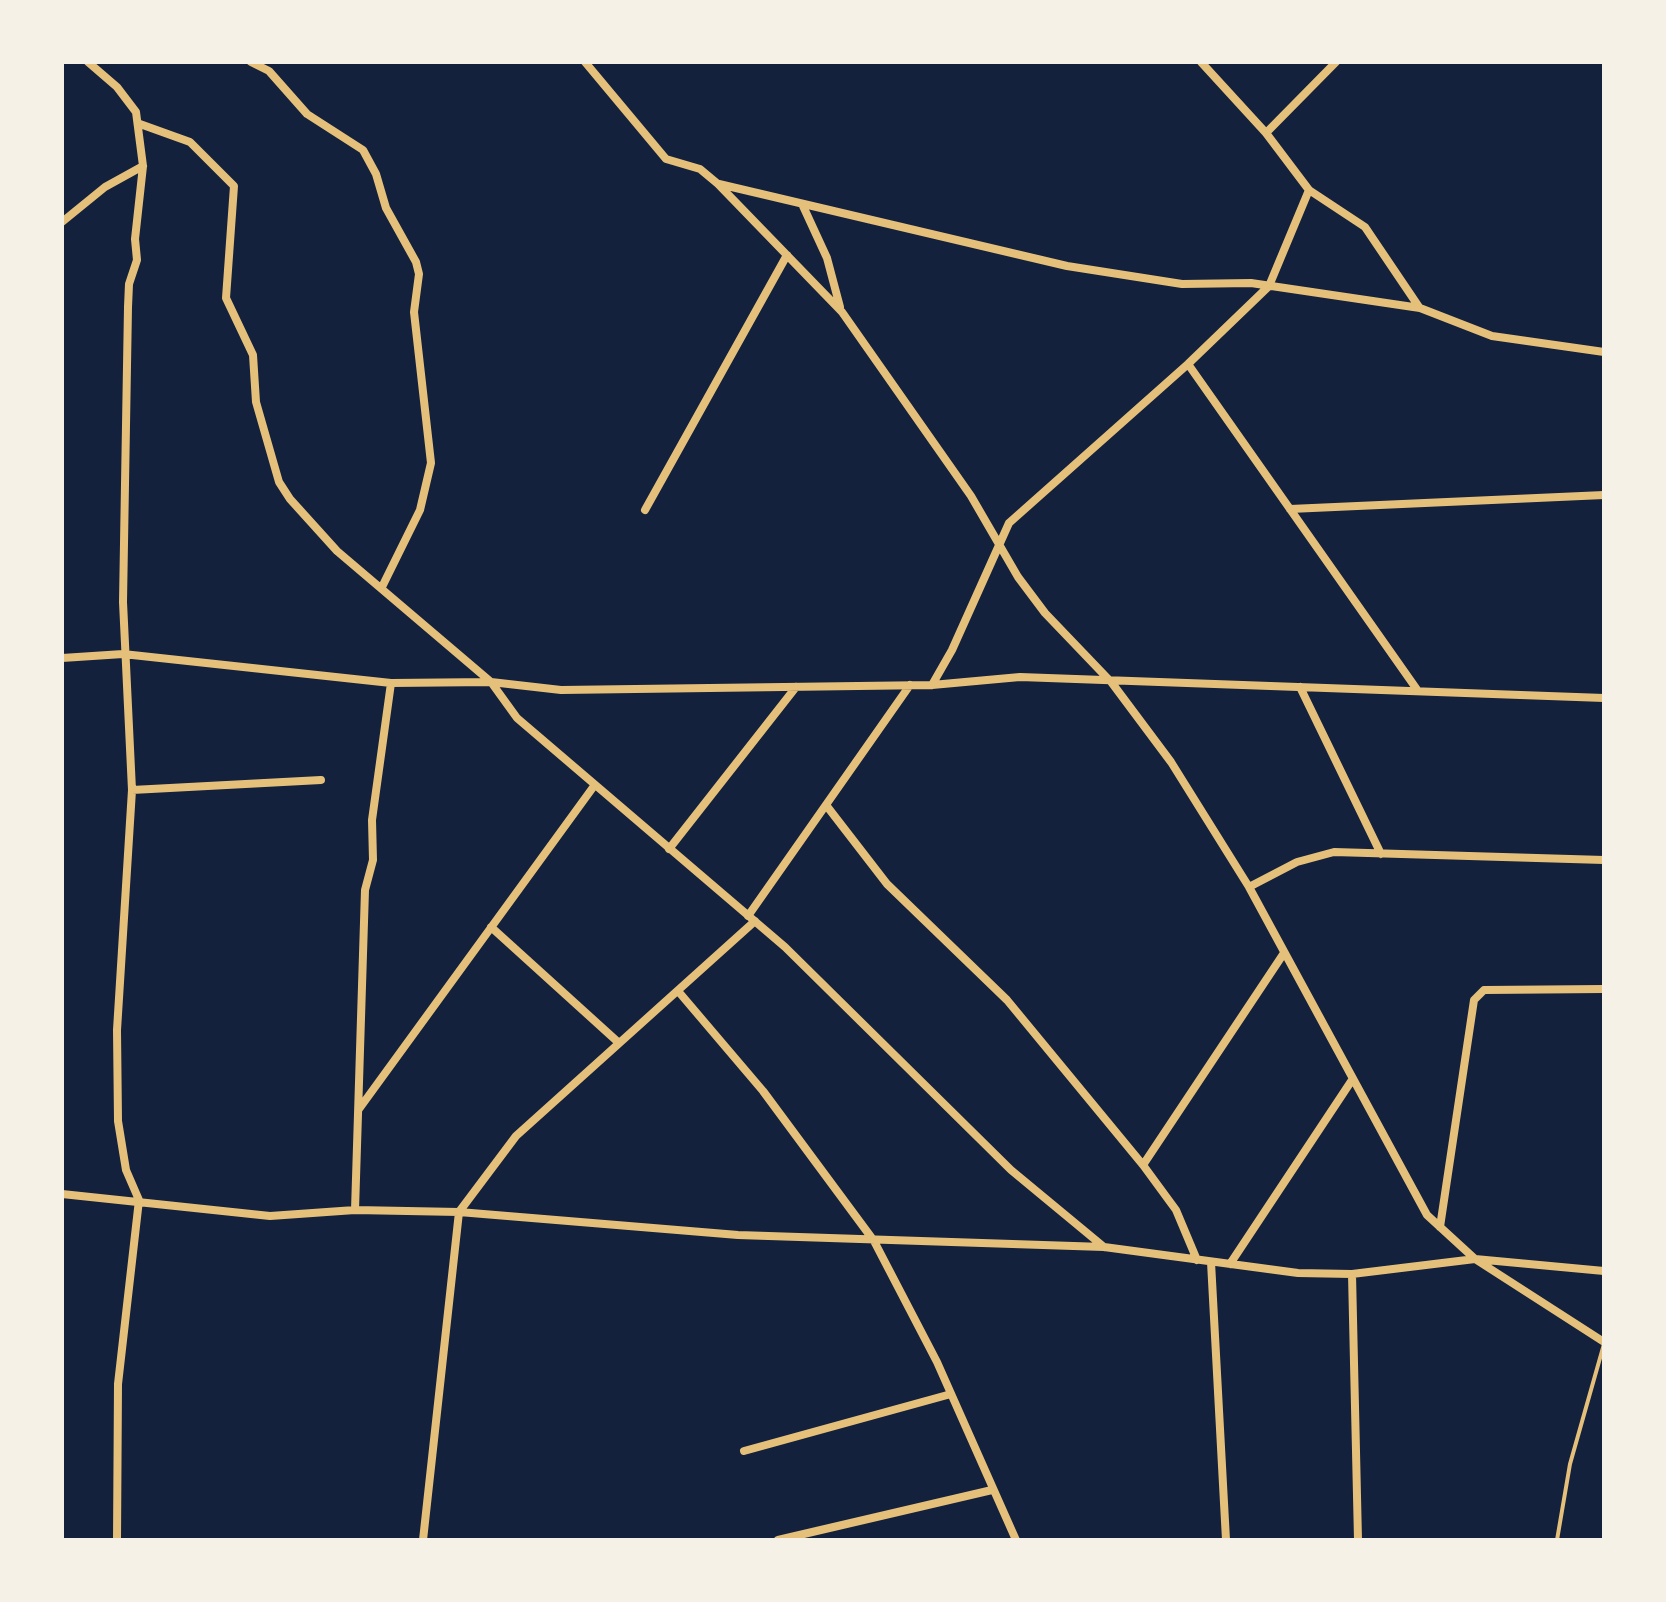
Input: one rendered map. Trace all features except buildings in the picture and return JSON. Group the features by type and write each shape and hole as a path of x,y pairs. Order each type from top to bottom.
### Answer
{"street":[{"path":"88,62 127,98 140,124 143,166 135,239 137,260 129,284 128,307 123,654 132,790 118,977 118,1121 126,1170 139,1200 118,1384 117,1540"},
{"path":"251,62 269,71 307,114 363,150 376,174 386,208 416,262 419,274 414,312 431,463 420,510 382,587"},
{"path":"585,62 666,159 700,169 718,184 842,312 971,496 1045,613 1112,683 1171,762 1249,887 1419,1204 1475,1259 1604,1342"},
{"path":"1201,62 1266,133 1309,190 1365,227 1420,308"},
{"path":"1266,133 1336,62"},
{"path":"140,124 190,142 234,186 226,298 253,355 256,402 279,482 327,542 382,587 418,623 491,682 517,718 809,969 1011,1170 1104,1247"},
{"path":"62,222 105,187 143,166"},
{"path":"718,184 1112,275 1182,284 1269,286 1420,308 1492,336 1604,352"},
{"path":"932,685 952,650 1009,523 1188,364 1269,286 1309,190"},
{"path":"803,206 827,258 842,312"},
{"path":"645,510 787,255"},
{"path":"1188,364 1418,691"},
{"path":"1290,509 1604,495"},
{"path":"62,658 123,654 391,683 491,682 561,690 932,685 1020,677 1112,683 1604,698"},
{"path":"355,1210 365,890 373,860 372,820 391,683"},
{"path":"423,1540 459,1212 516,1136 678,991 751,918 910,685"},
{"path":"669,849 796,687"},
{"path":"1300,687 1381,854"},
{"path":"132,790 321,780"},
{"path":"358,1111 594,786"},
{"path":"826,805 887,884 1007,1000 1143,1165 1176,1210 1197,1260"},
{"path":"1249,887 1313,856 1334,852 1604,860"},
{"path":"491,927 619,1043"},
{"path":"1143,1165 1284,953"},
{"path":"1440,1227 1474,1000 1484,990 1604,989"},
{"path":"678,991 763,1091 874,1241 951,1394 1016,1540"},
{"path":"1230,1264 1352,1080"},
{"path":"62,1194 270,1216 355,1210 459,1212 738,1235 1104,1247 1298,1273 1352,1274 1475,1259 1604,1271"},
{"path":"1211,1262 1226,1540"},
{"path":"1352,1274 1358,1540"},
{"path":"744,1451 951,1394"},
{"path":"778,1540 992,1490"}],"lane":[{"path":"1557,1540 1570,1464 1604,1342"}]}
